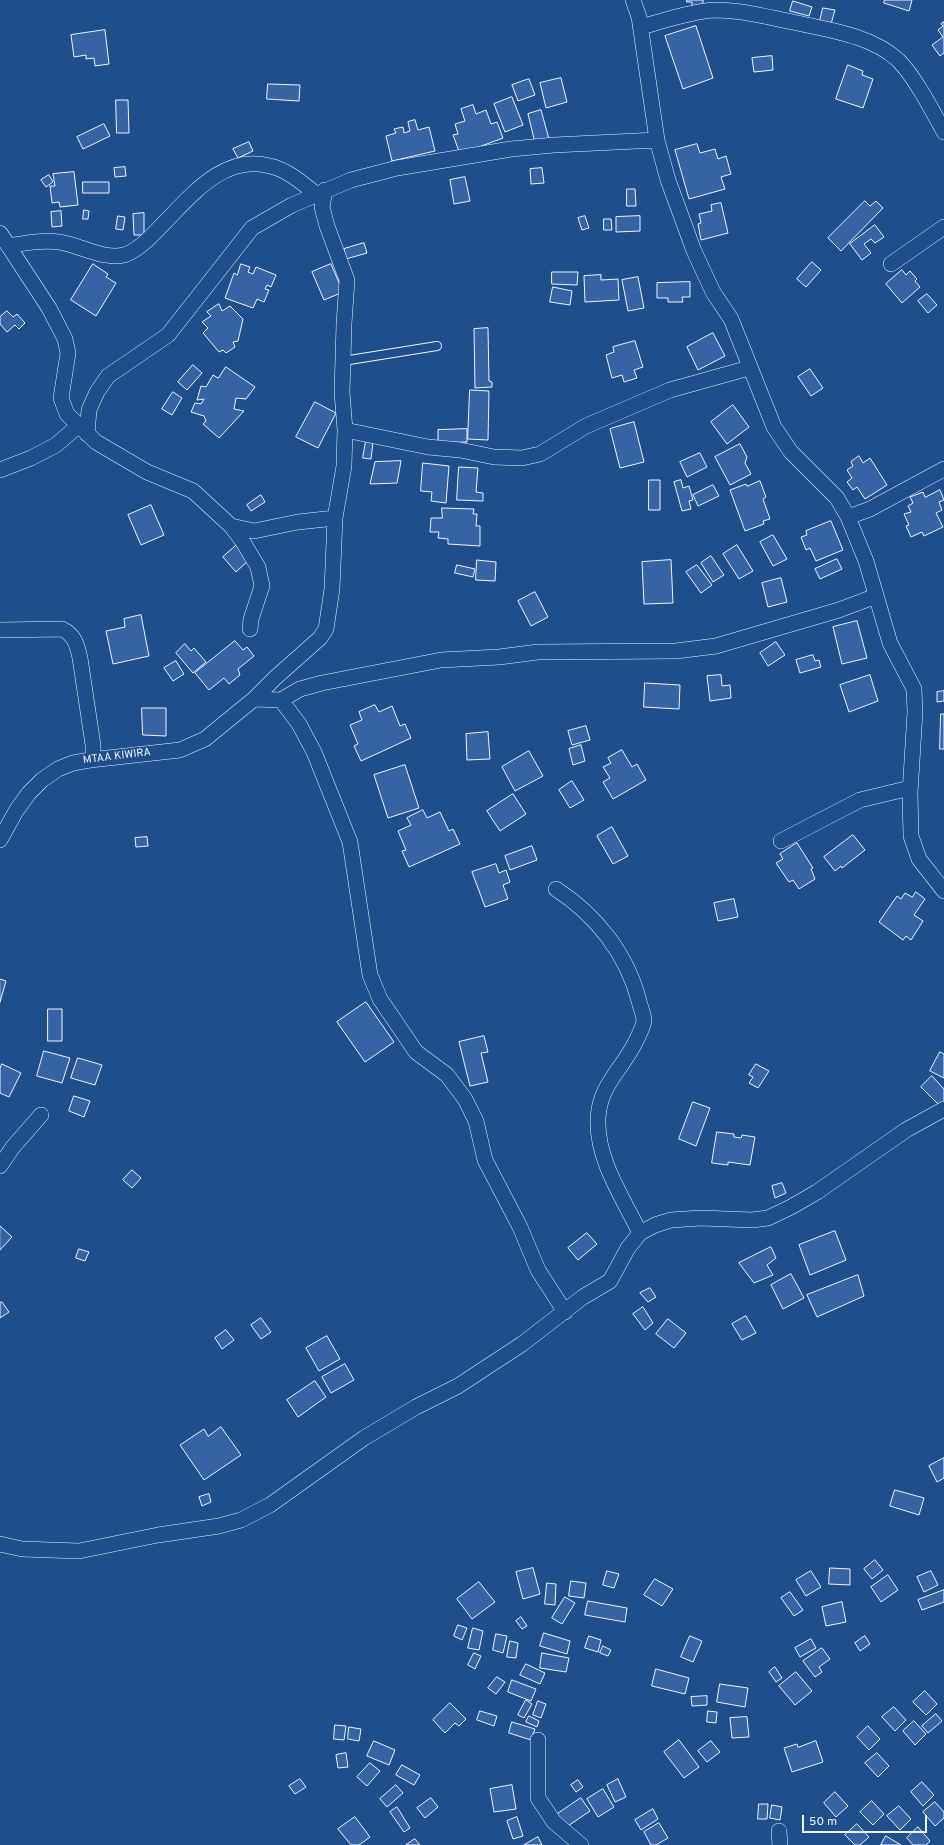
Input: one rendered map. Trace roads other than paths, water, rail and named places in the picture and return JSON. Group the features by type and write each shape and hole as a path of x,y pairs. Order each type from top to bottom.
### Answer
{"street":[{"path":"633,0 641,27 657,140 668,180 694,251 714,292 731,319 744,348 749,368 774,427 791,452 837,498 848,517 866,561 890,643 898,661 911,681 916,699 910,788 911,836 918,859 944,891"},
{"path":"641,27 713,10 735,11 763,15 857,38 881,48 898,61 917,86 944,132"},
{"path":"0,470 31,458 83,430 89,410 97,392 108,376 168,335 252,228 292,205 351,180 397,168 511,149 554,145 657,140"},
{"path":"8,246 37,242 60,242 103,254 126,254 155,232 206,183 218,174 239,164 270,166 294,177 320,192"},
{"name":"MTAA KIWIRA","path":"0,840 16,811 29,793 42,780 73,763 180,750 205,739 254,699 320,638 326,629 332,589 335,518 344,466 345,430 342,392 347,280 327,226 322,208 320,192"},
{"path":"890,264 944,227"},
{"path":"0,233 49,308 65,339 68,353 61,398 67,414 96,442 147,472 193,491 231,526 243,542 258,567 262,586 251,619 250,629"},
{"path":"345,430 428,447 460,450 494,457 522,458 540,454 586,426 670,390 749,368"},
{"path":"848,517 870,509 944,469"},
{"path":"231,526 254,531 298,522 335,518"},
{"path":"254,699 280,700 300,689 322,683 441,660 499,657 538,652 676,651 716,646 839,610 876,596"},
{"path":"0,630 62,629 68,632 73,638 77,644 80,658 93,744 93,760"},
{"path":"280,700 299,724 314,752 350,842 370,975 380,999 416,1052 447,1075 465,1099 476,1121 485,1160 520,1227 538,1270 565,1312"},
{"path":"781,841 860,800 910,788"},
{"path":"556,889 569,898 600,926 620,953 637,994 644,1020 636,1040 625,1060 610,1079 601,1098 598,1119 601,1149 609,1170 640,1234"},
{"path":"0,1544 22,1549 50,1551 79,1550 158,1535 219,1526 241,1520 270,1505 364,1438 416,1407 458,1386 522,1344 565,1312 582,1297 610,1281 628,1248 640,1234 655,1224 671,1220 701,1218 752,1220 768,1218 817,1192 906,1130 944,1108"},
{"path":"0,1166 23,1135 41,1115"},
{"path":"538,1740 538,1798 554,1822 581,1845"}],"lane":[{"path":"343,361 437,346"}]}
